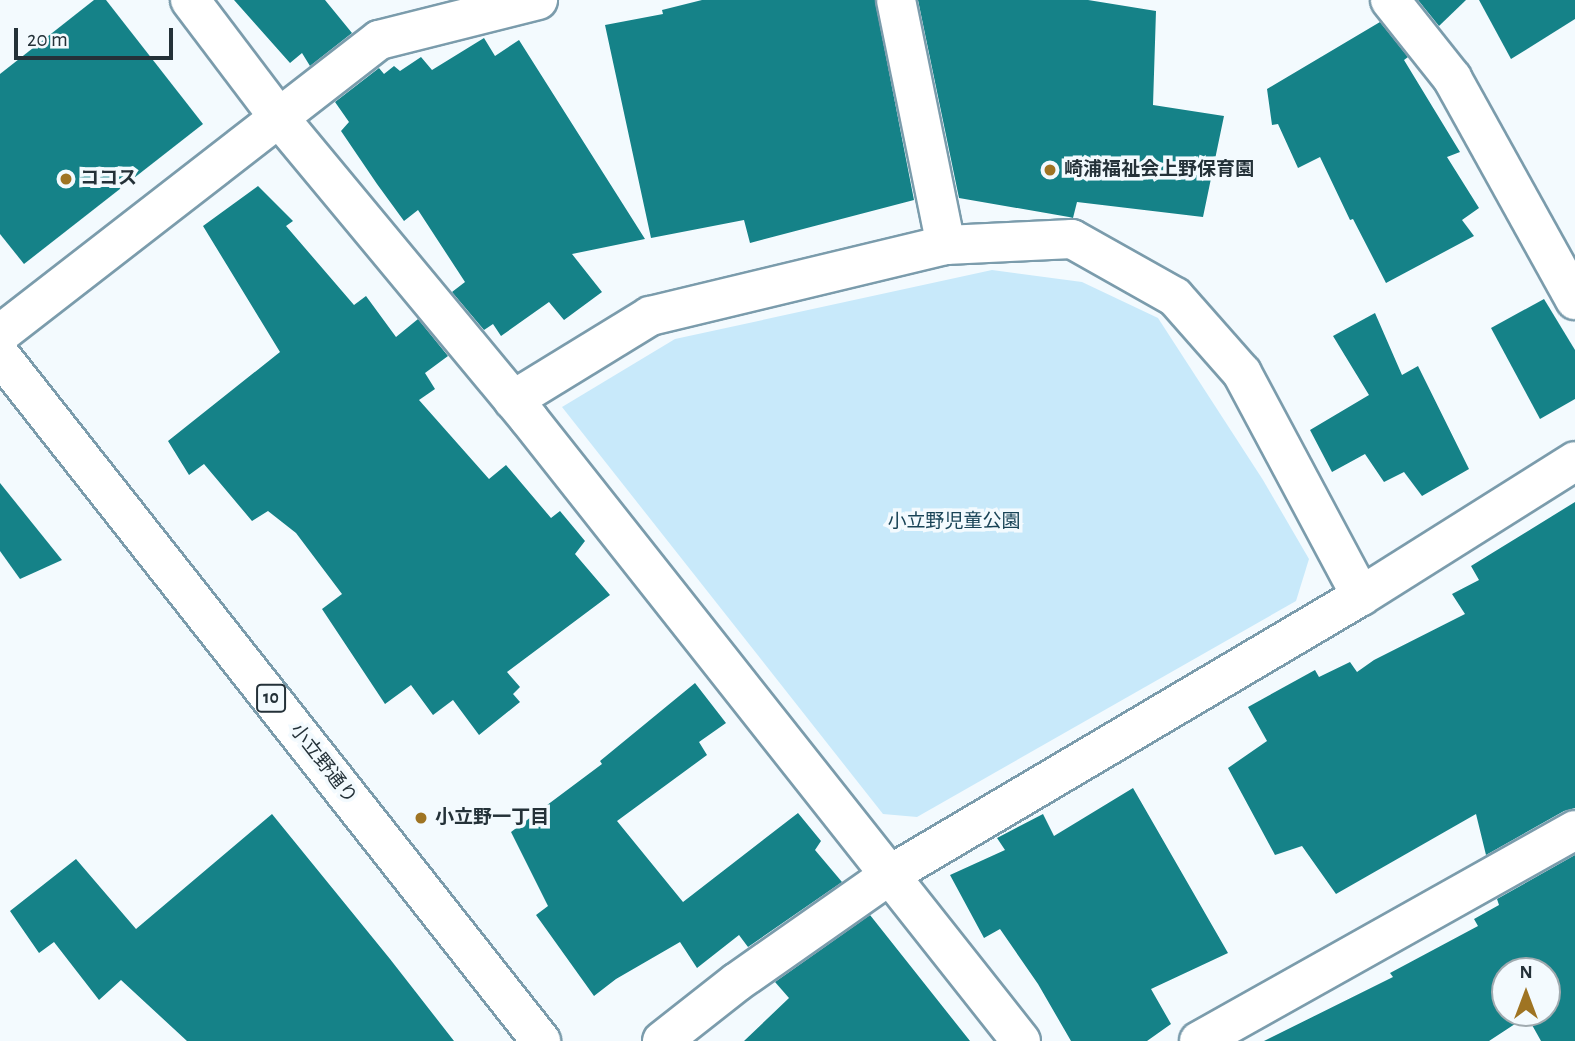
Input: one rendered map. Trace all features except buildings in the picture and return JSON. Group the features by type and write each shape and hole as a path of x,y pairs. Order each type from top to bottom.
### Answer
{"street":[{"path":"190,0 280,119 513,400 1021,1041"},
{"path":"0,334 379,40 538,0"},
{"path":"896,0 946,246"},
{"path":"1390,0 1452,78 1575,300"},
{"path":"513,400 650,316 946,246 1072,239 1175,297 1242,373 1361,596"},
{"name":"小立野通り","path":"0,355 541,1041"},
{"path":"662,1041 737,982 891,874 1361,596 1575,461"},
{"path":"1199,1041 1575,830"}],"green space":[{"name":"小立野児童公園","path":"992,270 1082,282 1158,318 1263,480 1309,559 1296,601 917,817 883,814 562,407 675,339"}],"place":[{"name":"崎浦福祉会上野保育園","path":"1050,170"},
{"name":"ココス","path":"66,179"},
{"name":"小立野一丁目","path":"421,818"}]}
